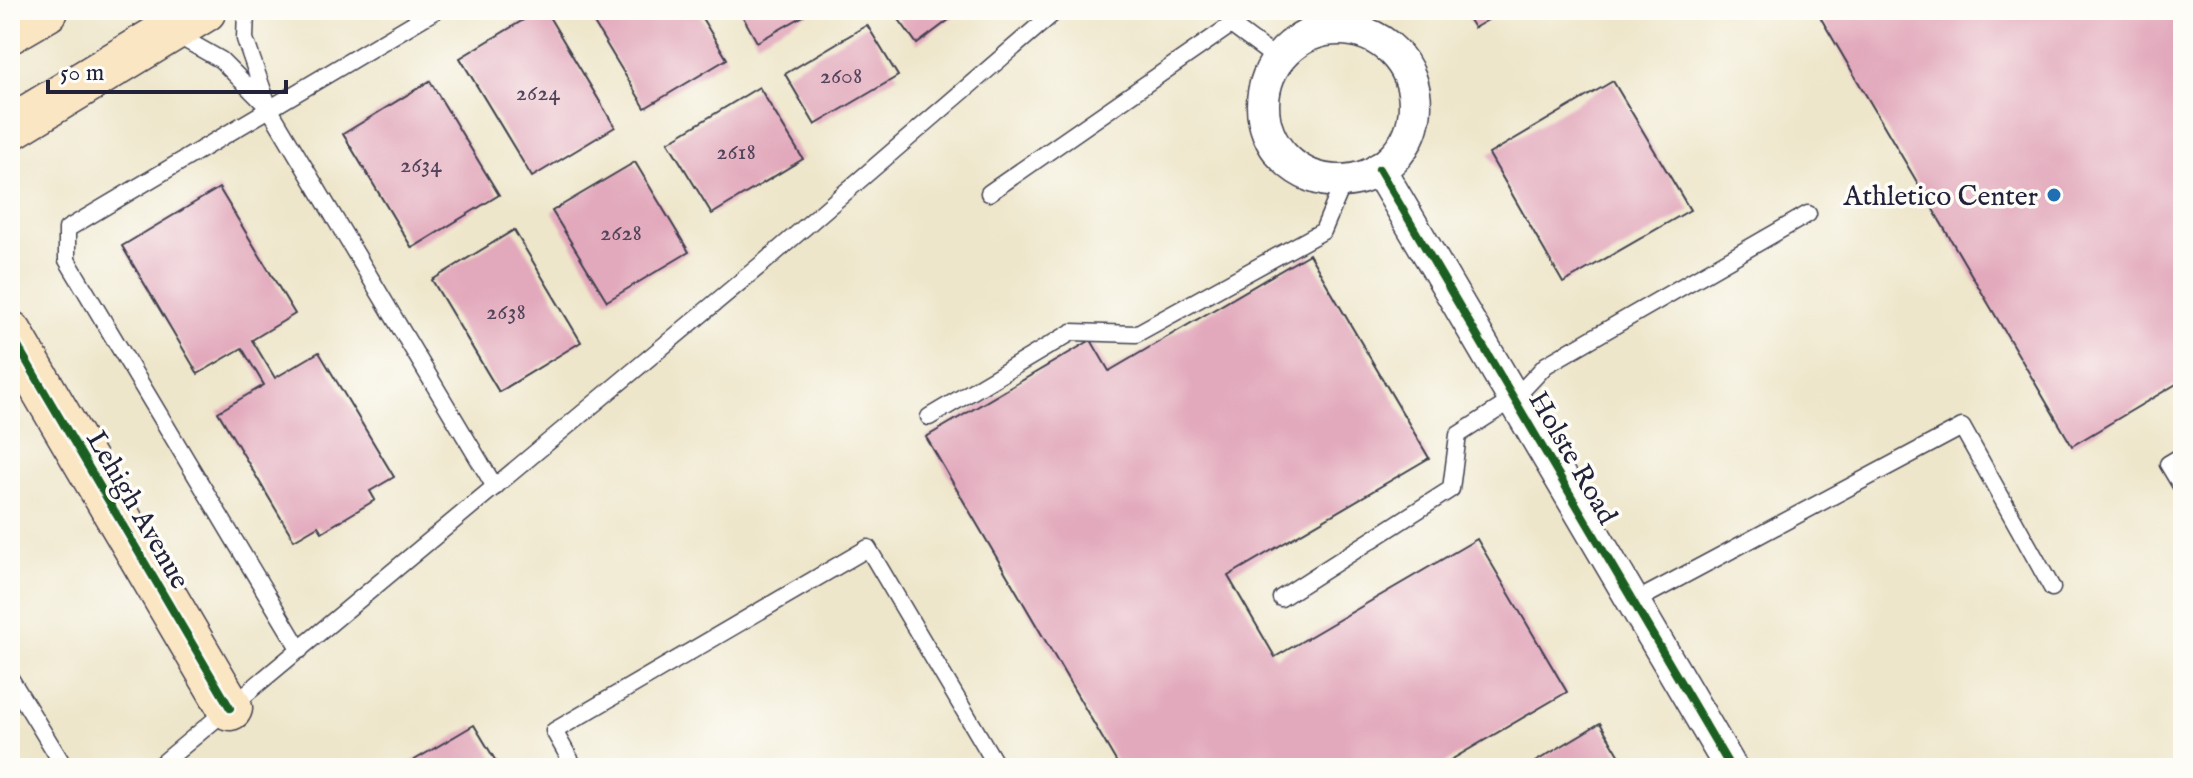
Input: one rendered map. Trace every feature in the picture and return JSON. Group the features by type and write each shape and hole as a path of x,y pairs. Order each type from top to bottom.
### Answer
{"street":[{"path":"10,31 46,10"},
{"path":"10,128 187,21"},
{"path":"1340,28 1364,33 1385,45 1402,62 1412,85 1415,109 1410,132 1397,153 1379,169 1344,181 1319,179 1297,168 1279,151 1266,130 1262,105 1266,81 1277,59 1305,37 1340,28"},
{"name":"Holste Road","path":"1379,169 1731,768"},
{"name":"Lehigh Avenue","path":"10,333 230,708"}],"lane":[{"path":"246,10 245,39 269,108 495,487"},
{"path":"300,650 67,260 67,229 436,10"},
{"path":"157,768 769,258 1057,10"},
{"path":"989,193 1231,25 1246,10"},
{"path":"187,21 269,108"},
{"path":"1231,25 1277,59"},
{"path":"929,417 1072,332 1136,334 1323,231 1344,181"},
{"path":"1281,598 1451,489 1458,435 1514,399 1546,365 1808,214"},
{"path":"1634,602 1962,427 2052,588"},
{"path":"2183,455 2168,464 2183,489"},
{"path":"575,768 554,731 868,548 998,768"},
{"path":"10,678 65,768"}],"building":[{"path":"540,10 545,10 615,127 532,177 460,58"},
{"path":"586,10 697,10 727,59 645,108"},
{"path":"739,10 814,10 757,42"},
{"path":"892,10 962,10 917,44"},
{"path":"1463,10 1505,10 1474,28"},
{"name":"Athletico Center","path":"1816,10 2183,10 2183,380 2072,446"},
{"path":"867,25 898,76 815,125 785,74"},
{"path":"430,81 499,195 412,248 343,134"},
{"path":"1613,81 1690,210 1563,283 1489,154"},
{"path":"759,87 803,159 712,214 668,142"},
{"path":"635,162 689,252 607,301 552,211"},
{"path":"219,188 295,314 252,340 275,378 319,352 394,477 370,491 375,500 322,532 318,526 294,540 218,412 264,385 242,348 198,374 122,246"},
{"path":"514,230 581,342 499,392 432,280"},
{"path":"1309,254 1429,458 1228,576 1275,657 1477,539 1567,692 1437,768 1120,768 926,437 1091,340 1109,371"},
{"path":"1600,723 1627,768 1525,768"},
{"path":"474,725 500,768 401,768"}],"cycle path":[{"path":"1379,169 1731,768"},
{"path":"10,333 230,708"}],"place":[{"name":"Athletico Center","path":"2054,195"}]}
